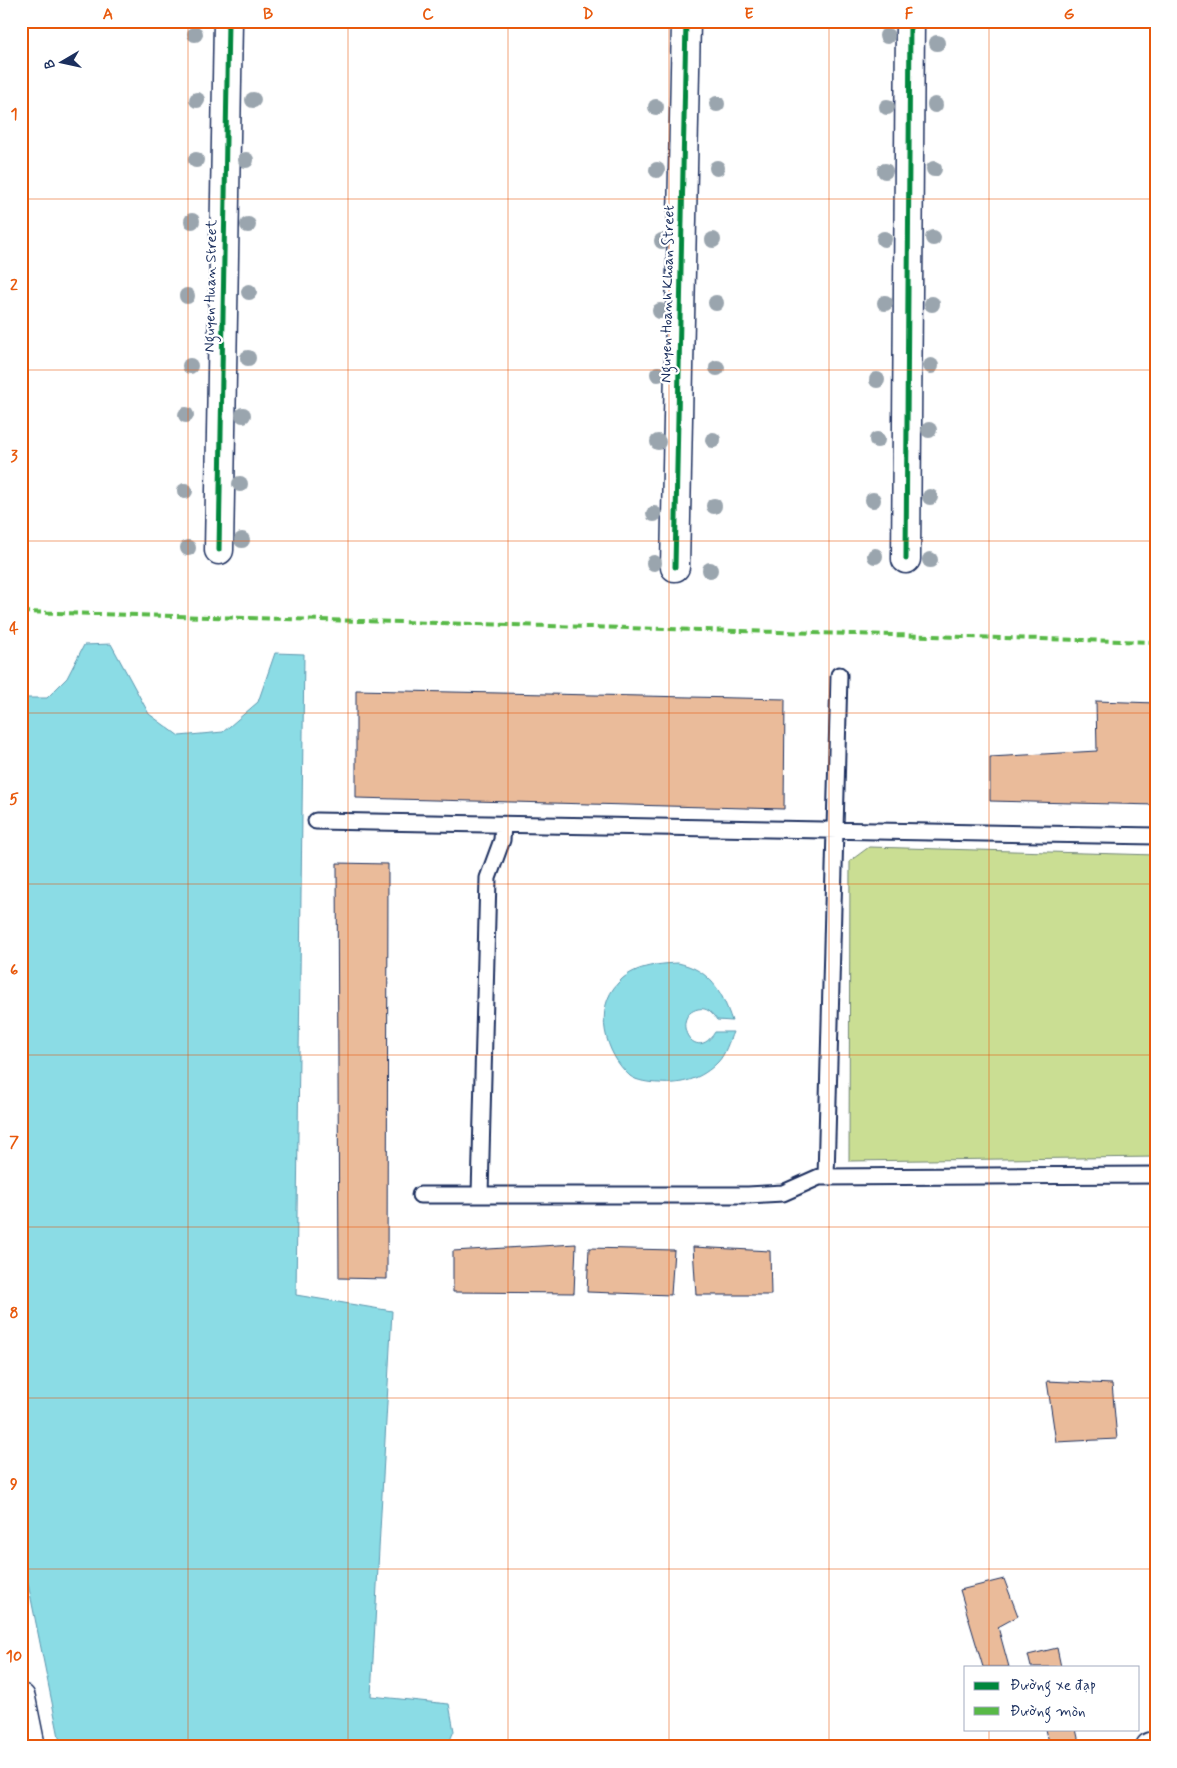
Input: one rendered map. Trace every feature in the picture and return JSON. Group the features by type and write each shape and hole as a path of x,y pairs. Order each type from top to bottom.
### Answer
{"street":[{"name":"Nguyen Huan Street","path":"219,550 228,21"},
{"name":"Nguyen Hoanh Khoan Street","path":"675,567 686,21"},
{"path":"906,559 910,21"},
{"path":"21,1698 31,1747"},
{"path":"1150,1747 1156,1745"}],"lane":[{"path":"826,1177 839,675"},
{"path":"316,821 835,832 1156,836"},
{"path":"480,1195 488,878 502,840 503,825"},
{"path":"420,1195 748,1195 783,1193 818,1177 1156,1175"}],"green space":[{"path":"869,847 1156,855 1156,1157 849,1161 850,861"}],"water":[{"path":"111,644 149,714 179,736 223,732 258,702 275,653 304,654 296,1295 392,1311 371,1696 449,1704 454,1731 447,1747 61,1747 21,1549 21,698 47,698 67,678 84,645"},
{"path":"678,963 699,971 713,983 724,1000 732,1021 717,1020 707,1010 698,1009 690,1013 685,1020 688,1036 693,1042 699,1044 707,1041 715,1032 733,1032 720,1059 712,1068 698,1077 675,1083 648,1082 636,1079 621,1067 609,1044 604,1018 606,1005 610,994 624,977 638,969 654,965"}],"building":[{"path":"356,690 785,699 784,809 356,798"},
{"path":"1096,701 1156,703 1156,805 990,801 990,757 1097,751"},
{"path":"337,863 388,864 387,1279 339,1278"},
{"path":"576,1244 574,1293 453,1292 453,1251"},
{"path":"693,1247 770,1251 771,1295 696,1295"},
{"path":"589,1248 674,1250 671,1295 587,1292"},
{"path":"1047,1381 1112,1384 1117,1439 1056,1442"},
{"path":"1004,1579 1018,1616 998,1627 1009,1666 983,1666 960,1590"},
{"path":"1057,1648 1061,1666 1031,1666 1028,1655"},
{"path":"1046,1730 1076,1730 1080,1747 1050,1747"}],"marked path":[{"path":"21,612 1156,642"}],"cycle path":[{"path":"219,550 228,21"},
{"path":"675,567 686,21"},
{"path":"906,559 910,21"}]}
